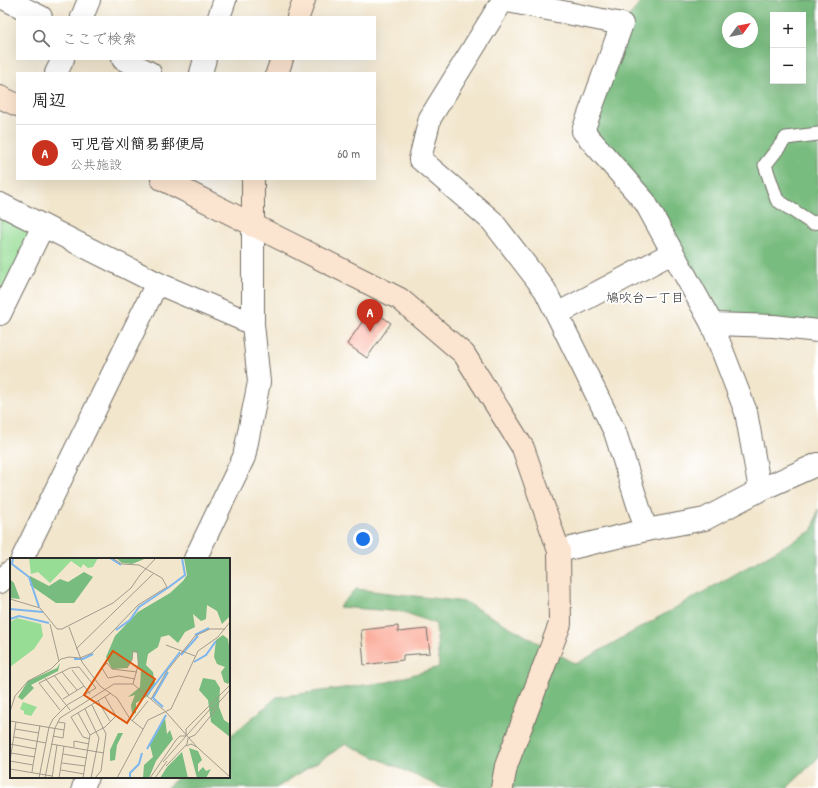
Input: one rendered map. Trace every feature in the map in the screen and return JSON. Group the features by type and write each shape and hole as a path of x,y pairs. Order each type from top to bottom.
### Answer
{"street":[{"path":"7,0 39,16"},
{"path":"82,16 89,0"},
{"path":"219,16 225,0"},
{"path":"298,16 304,0"},
{"path":"646,530 615,432 545,290 492,221 420,159 430,118 503,0 622,24 583,131 645,202 712,324 746,412 760,490"},
{"path":"56,72 62,60"},
{"path":"126,60 148,72"},
{"path":"201,72 205,60"},
{"path":"277,72 282,60"},
{"path":"0,96 16,104"},
{"path":"164,180 400,299 464,354 523,448 559,551 560,624 506,766 502,788"},
{"path":"195,558 244,456 259,382 253,324 253,180"},
{"path":"0,204 157,283 253,324"},
{"path":"0,314 43,226"},
{"path":"557,314 672,252"},
{"path":"22,558 157,283"},
{"path":"712,324 774,326 818,331"},
{"path":"559,551 646,530 705,519 760,490 818,464"},
{"path":"0,582 10,572"},
{"path":"83,788 87,778"}],"lane":[{"path":"818,134 786,138 765,165 777,200 812,223 818,222"}],"green space":[{"path":"643,0 818,0 818,331 712,324 648,204 583,131 622,24"},
{"path":"0,204 43,226 0,305"},
{"path":"818,509 818,758 787,788 443,788 346,744 276,788 166,788 178,778 230,778 230,736 277,697 388,682 439,667 436,624 404,612 339,607 356,589 465,602 576,664 813,530"}],"building":[{"path":"371,309 391,323 367,358 347,344"},
{"path":"398,626 398,632 427,629 430,653 403,655 403,660 364,665 361,630"}],"place":[{"name":"可児菅刈簡易郵便局","path":"370,332"}],"district":[{"name":"鳩吹台一丁目","path":"645,297"}]}
